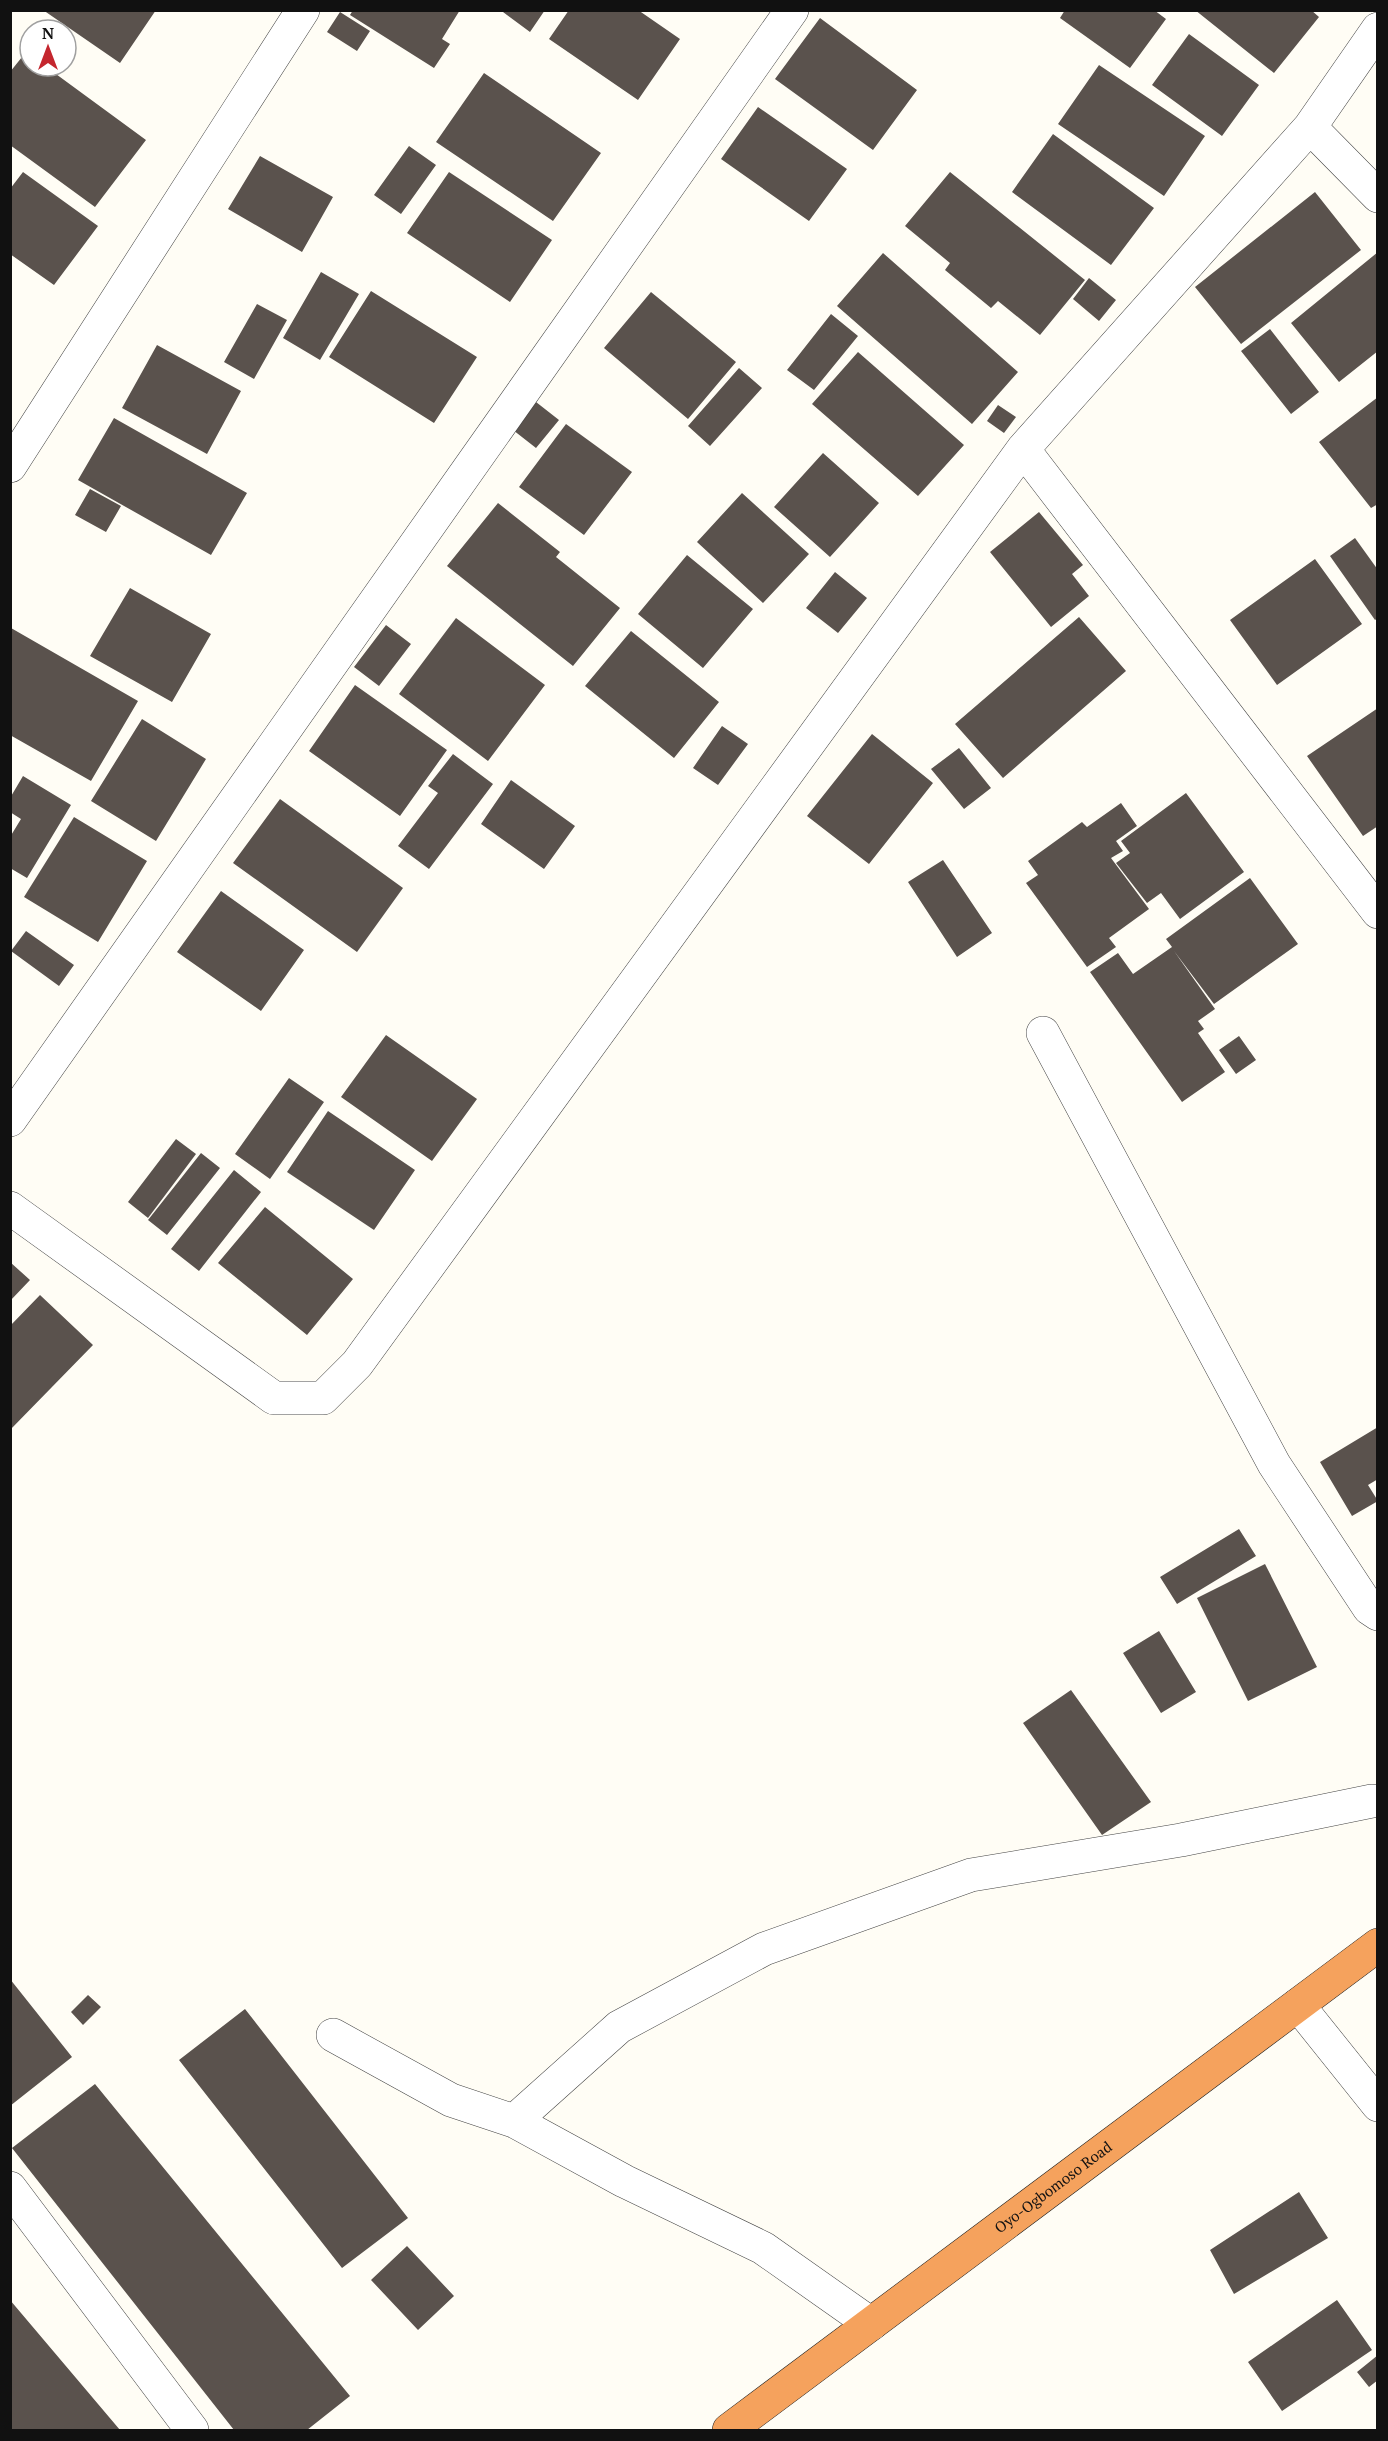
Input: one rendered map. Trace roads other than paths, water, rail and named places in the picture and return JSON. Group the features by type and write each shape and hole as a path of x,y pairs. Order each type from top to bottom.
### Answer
{"highway":[{"name":"Oyo-Ogbomoso Road","path":"729,2430 1377,1945"}],"street":[{"path":"10,466 303,10"},
{"path":"10,1120 792,10"},
{"path":"10,1208 274,1398 323,1398 357,1364 1023,449 1310,126 1377,29"},
{"path":"1310,126 1377,196"},
{"path":"1023,449 1377,912"},
{"path":"1043,1033 1274,1464 1369,1608 1377,1614"},
{"path":"514,2121 619,2027 764,1949 971,1875 1181,1840 1372,1801"},
{"path":"1298,2005 1377,2105"},
{"path":"333,2035 451,2100 514,2121 624,2181 763,2248 871,2324"},
{"path":"10,2188 192,2430"}]}
